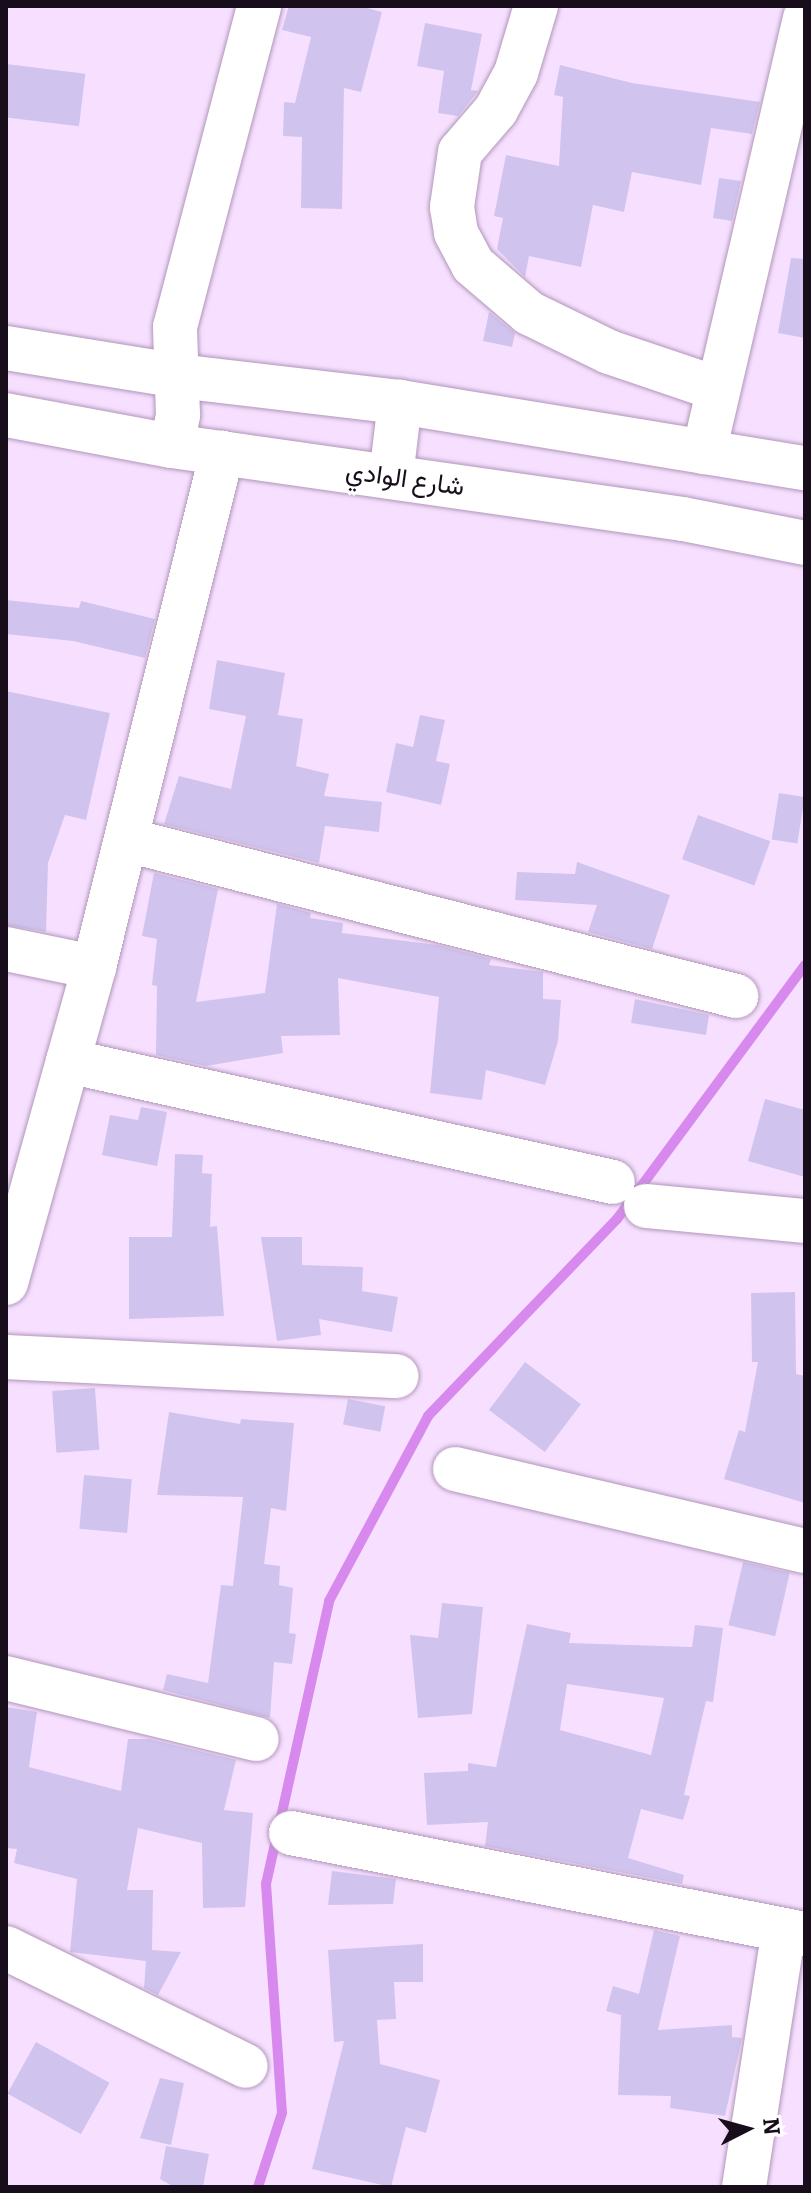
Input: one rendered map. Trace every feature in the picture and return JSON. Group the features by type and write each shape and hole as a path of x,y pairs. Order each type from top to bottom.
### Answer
{"street":[{"path":"172,446 178,376 175,327 259,6"},
{"path":"536,6 516,73 496,110 460,152 452,193 456,233 473,265 529,313 609,352 718,389"},
{"path":"704,452 805,18"},
{"path":"6,348 178,376 400,402 805,468"},
{"path":"391,477 400,402"},
{"name":"شارع الوادي","path":"6,415 172,446 683,519 805,543"},
{"path":"6,1283 94,967 222,453"},
{"path":"127,840 736,996"},
{"path":"6,949 94,967"},
{"path":"68,1061 629,1194 805,1221"},
{"path":"6,1357 397,1376"},
{"path":"455,1469 805,1551"},
{"path":"6,1678 257,1739"},
{"path":"291,1833 795,1932 744,2187"},
{"path":"6,1948 246,2066"}],"building":[{"path":"289,6 360,6 382,12 361,92 344,88 342,209 301,208 302,137 283,136 284,102 295,103 311,37 282,30"},
{"path":"425,23 482,34 471,90 478,91 458,116 438,113 444,71 417,66"},
{"path":"6,64 85,74 79,126 6,117"},
{"path":"560,65 632,83 760,102 752,134 711,128 701,185 632,172 624,212 593,205 581,267 529,256 525,277 497,249 503,218 494,216 506,155 559,166 563,97 554,95"},
{"path":"719,178 741,181 732,221 713,218"},
{"path":"791,258 805,259 805,338 778,333"},
{"path":"489,312 515,333 512,347 483,341"},
{"path":"6,600 79,608 81,601 155,619 145,658 73,641 6,634"},
{"path":"217,660 285,673 278,715 303,719 296,766 329,774 324,796 382,802 379,832 325,826 319,863 164,824 179,776 231,789 246,716 209,709"},
{"path":"6,691 110,713 86,820 65,815 48,863 46,932 6,925"},
{"path":"420,715 445,720 436,761 450,764 441,805 386,792 396,743 413,747"},
{"path":"779,793 805,797 797,843 772,839"},
{"path":"698,815 770,841 754,886 682,859"},
{"path":"577,862 670,895 652,949 588,932 597,905 515,900 517,872 575,874"},
{"path":"154,873 218,889 196,1002 265,993 277,904 311,913 310,918 343,923 342,933 437,945 491,959 489,965 543,972 543,999 561,1000 558,1041 545,1085 486,1070 482,1100 430,1093 439,997 338,978 340,1035 281,1036 283,1053 206,1066 156,1055 157,986 152,985 157,939 142,936"},
{"path":"635,999 709,1015 706,1035 631,1023"},
{"path":"765,1099 805,1110 805,1177 748,1161"},
{"path":"141,1107 167,1112 157,1166 102,1155 110,1115 138,1120"},
{"path":"175,1154 203,1155 202,1173 212,1174 210,1227 217,1226 224,1316 129,1319 129,1237 172,1237"},
{"path":"261,1237 302,1237 302,1265 363,1267 362,1291 398,1297 392,1332 319,1319 321,1335 277,1341"},
{"path":"795,1292 796,1374 805,1376 805,1503 724,1479 739,1430 745,1432 758,1362 752,1362 751,1293"},
{"path":"525,1362 581,1404 545,1452 489,1410"},
{"path":"95,1388 99,1450 56,1453 52,1391"},
{"path":"348,1399 385,1406 380,1432 343,1425"},
{"path":"169,1412 240,1424 241,1419 294,1423 286,1511 271,1508 264,1564 280,1566 279,1585 293,1588 289,1633 296,1634 292,1664 274,1662 270,1718 163,1690 167,1674 208,1683 221,1585 233,1586 243,1497 157,1495"},
{"path":"84,1475 132,1479 127,1533 79,1529"},
{"path":"743,1562 790,1573 775,1636 728,1625"},
{"path":"442,1603 483,1607 472,1714 418,1718 410,1635 438,1638"},
{"path":"527,1624 571,1633 569,1643 692,1647 695,1625 723,1628 713,1702 706,1701 684,1795 690,1796 683,1820 641,1809 628,1858 684,1875 682,1884 485,1846 488,1822 427,1825 424,1773 468,1771 468,1763 496,1767","holes":["567,1684 664,1698 651,1755 560,1730"]},
{"path":"6,1707 37,1712 29,1767 121,1791 128,1739 149,1739 236,1760 224,1810 253,1813 245,1907 203,1908 202,1843 138,1828 127,1890 153,1890 152,1950 181,1952 158,1995 144,1988 146,1961 70,1952 77,1879 14,1863 17,1849 6,1848"},
{"path":"332,1871 396,1879 393,1904 328,1905"},
{"path":"654,1930 680,1936 658,2030 732,2025 732,2037 742,2038 725,2116 670,2108 671,2096 618,2095 621,2015 606,2011 613,1986 639,1994"},
{"path":"423,1944 423,1982 394,1982 396,2019 377,2020 380,2064 440,2080 426,2133 406,2127 391,2187 312,2169 344,2041 334,2042 328,1950"},
{"path":"36,2042 109,2083 81,2134 7,2094"},
{"path":"160,2078 184,2083 171,2145 140,2138"},
{"path":"166,2146 209,2154 203,2187 174,2187 160,2179"}],"waterway":[{"path":"258,2187 282,2113 266,1884 329,1601 428,1416 617,1219 805,965"}]}
